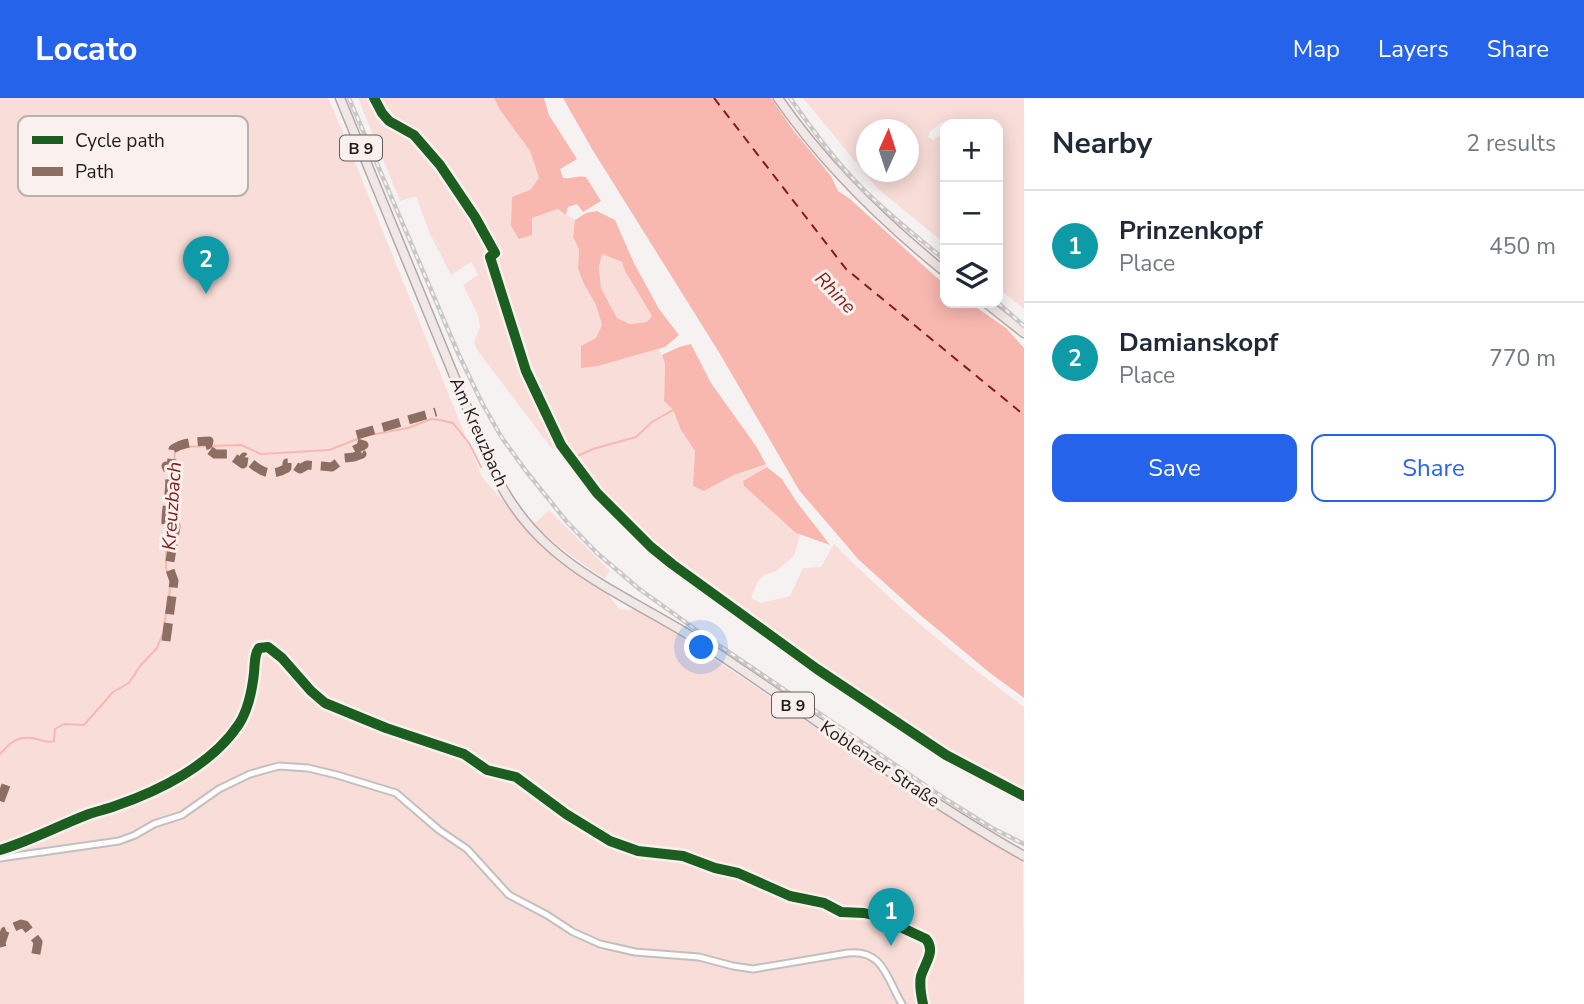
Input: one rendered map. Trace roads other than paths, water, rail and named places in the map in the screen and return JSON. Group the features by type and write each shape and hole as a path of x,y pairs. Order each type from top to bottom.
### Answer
{"main road":[{"name":"Am Kreuzbach","path":"340,98 498,480 528,524 561,557"},
{"path":"778,98 848,186 940,267"},
{"path":"992,308 1024,333"},
{"name":"Koblenzer Straße","path":"561,557 701,643 939,804 1024,856"}],"street":[{"path":"0,850 90,813 128,801 176,779 198,765 226,740 243,718 253,680 256,652 265,647 275,651 325,703 386,728 464,754 487,770 516,777 566,814 610,841 638,851 683,856 738,873 790,896 824,903 841,912 877,916 926,939 931,949 920,982 923,1004"},
{"path":"0,858 119,841 182,815 219,789 250,774 279,766 308,768 396,793 439,830 467,849 509,895 590,940 625,950 699,957 753,969 848,953 865,954 880,963 902,1004"}],"water":[{"path":"494,98 544,98 549,115 577,159 560,169 563,178 586,177 601,201 583,212 577,204 568,207 566,215 558,209 532,218 532,235 519,239 511,226 512,197 530,190 539,178 530,151"},
{"name":"Rhine","path":"563,98 771,98 831,176 838,191 940,280 940,308 977,308 1006,328 1024,348 1024,698 919,614 859,560 799,490 720,354"},
{"path":"597,211 615,220 659,309 679,335 665,347 598,366 581,368 581,346 596,338 602,325 596,305 578,269 579,249 573,237 575,220 586,213","holes":["602,254 622,262 652,316 647,322 630,324 617,318 601,288 599,267"]},
{"path":"691,344 711,383 766,464 734,475 704,491 693,486 695,451 681,430 673,410 664,401 665,364 662,355"},
{"path":"767,467 782,479 830,545 796,533 744,486 743,481"}],"waterway":[{"name":"Kreuzbach","path":"573,458 593,449 636,437 652,422 673,410"},
{"name":"Kreuzbach","path":"0,754 12,742 20,739 52,742 55,729 64,724 84,725 113,692 129,683 157,648 163,633 171,581 166,568 166,552 175,452 180,447 241,445 261,454 329,450 365,436 408,428 431,419 453,423 469,443 481,467"}],"railway":[{"path":"349,98 482,403 502,438 567,522 597,553 638,588 695,629 947,800 1024,844"},
{"path":"790,98 852,178 940,256"},
{"path":"1003,307 1024,326"}],"place":[{"name":"Damianskopf","path":"206,294"},
{"name":"Prinzenkopf","path":"891,946"}]}
